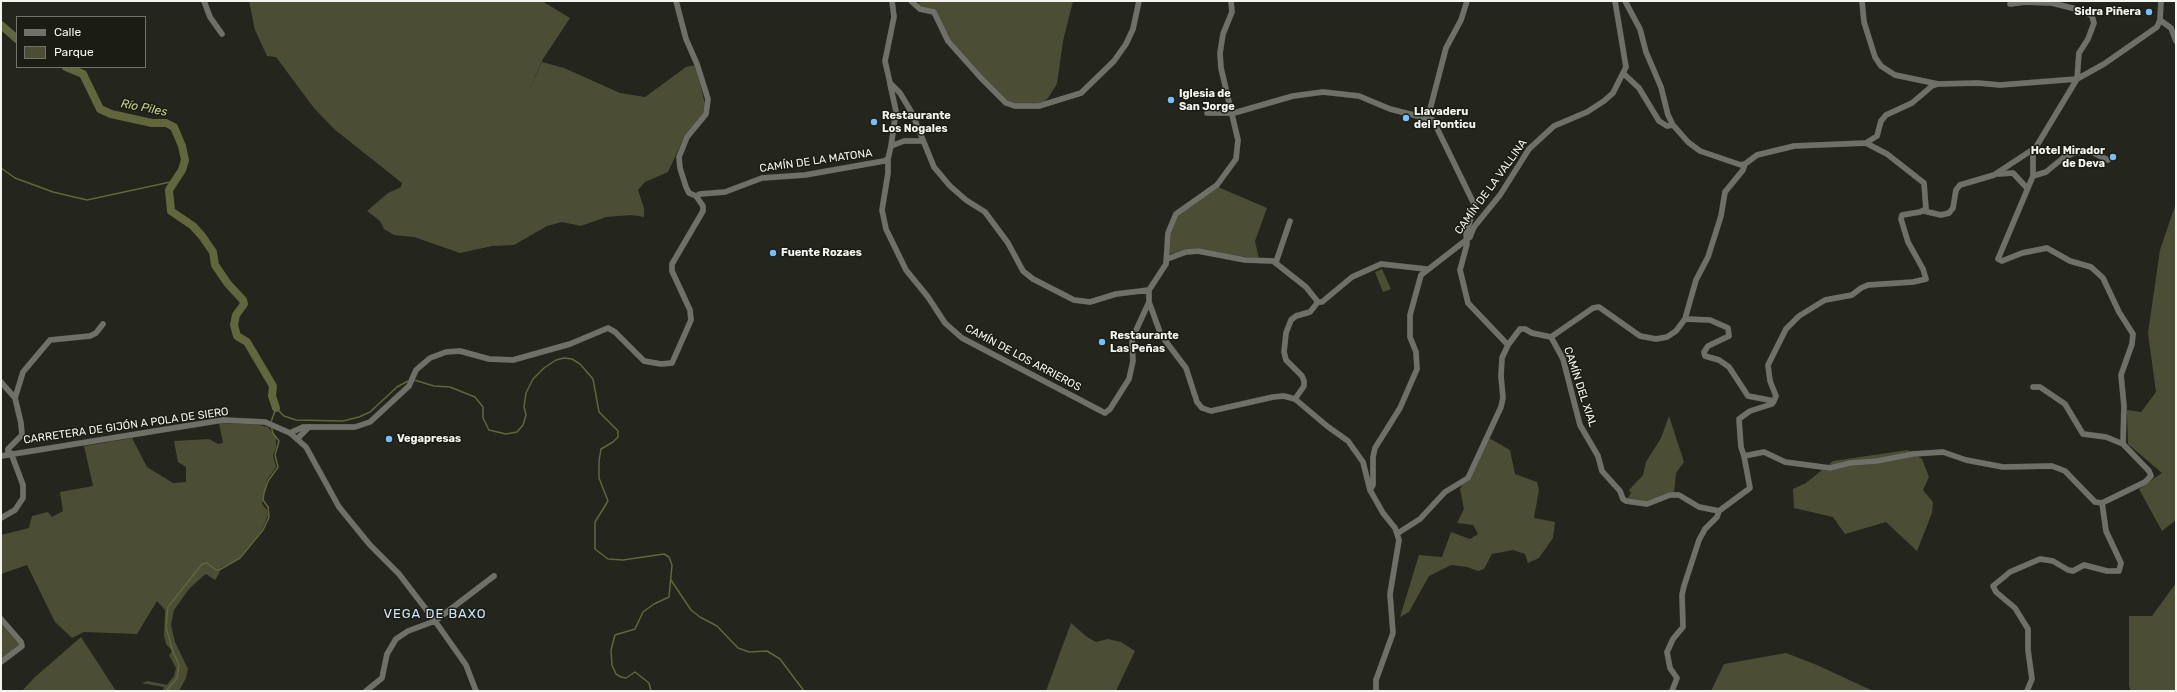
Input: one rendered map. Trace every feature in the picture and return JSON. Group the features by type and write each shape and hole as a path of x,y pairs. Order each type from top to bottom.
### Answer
{"street":[{"path":"204,1 210,17 222,34"},
{"path":"290,433 303,427 343,427 365,424 390,404 409,384 416,370 430,358 446,352 460,351 489,359 513,360 570,344 608,328 615,332 644,361 661,364 672,363 691,320 690,310 672,271 672,264 703,214 703,206 696,196 686,187 680,168 680,157 687,137 706,114 708,99 697,64 686,39 676,1"},
{"name":"CAMÍN DE LA MATONA","path":"696,196 700,194 725,192 762,178 805,175 880,162 888,159 896,111 885,61 894,17 892,1"},
{"path":"911,1 920,8 934,12 948,41 980,78 1006,103 1015,106 1039,106 1080,93 1114,61 1126,44 1133,30 1139,1"},
{"path":"1231,1 1232,12 1223,34 1220,53 1238,145 1236,159 1217,185 1176,214 1168,233 1167,259 1164,270 1149,290 1149,302 1161,335 1186,368 1197,402 1202,408 1211,411 1273,396 1284,396 1295,399 1326,426 1348,441 1363,462 1370,490 1383,513 1398,533 1398,554 1390,594 1393,633 1376,680 1376,691"},
{"path":"1428,117 1446,48 1461,20 1467,1"},
{"name":"CAMÍN DE LA VALLINA","path":"1426,270 1466,240 1477,223 1500,195 1529,149 1554,126 1587,112 1604,102 1613,93 1624,74 1626,61 1615,1"},
{"path":"1625,1 1640,29 1646,52 1661,87 1668,115 1673,125 1688,142 1700,151 1741,165 1745,164"},
{"path":"1862,1 1864,22 1875,57 1881,66 1895,75 1938,84 1978,82 2000,85 2076,79 2145,37 2157,27 2160,20 2161,1"},
{"path":"2010,4 2025,2 2052,3 2084,11 2092,16 2094,23 2092,32 2079,53 2076,79 2035,148 2032,176 1998,259 2000,261 2004,261 2022,253 2047,248 2070,261 2091,267 2103,278 2119,312 2133,334 2132,344 2121,375 2124,406 2123,444"},
{"path":"2160,20 2171,28 2176,41"},
{"path":"1624,74 1639,88 1659,121 1667,126 1673,125"},
{"path":"890,83 900,93 912,113 922,141 934,167 942,178 966,200 985,212 1008,243 1023,271 1033,279 1074,300 1090,302 1116,294 1149,290"},
{"path":"1866,143 1877,136 1881,121 1886,114 1912,103 1932,86 1938,84"},
{"path":"1207,113 1231,113 1293,96 1316,92 1359,96 1390,109 1415,116 1428,117 1436,123 1475,208 1466,233 1460,270 1468,303 1508,345"},
{"path":"891,146 911,140 922,141"},
{"path":"1398,533 1416,522 1445,492 1468,478 1502,403 1501,363 1508,345 1522,328 1532,333 1551,337 1593,308 1599,307 1640,336 1648,338 1667,337 1676,331 1685,319 1696,280 1708,257 1721,216 1723,195 1745,164 1763,153 1794,146 1866,143 1887,154 1922,180 1925,189 1926,206 1924,211"},
{"path":"1994,175 2035,148"},
{"path":"2032,176 2046,172 2063,158 2074,152 2090,151 2108,160"},
{"name":"CAMÍN DE LOS ARRIEROS","path":"888,159 888,174 882,210 886,229 906,270 928,297 945,323 962,338 1105,413 1110,409 1130,379 1133,361 1132,339 1149,302"},
{"path":"1672,691 1677,678 1670,668 1667,652 1673,639 1682,627 1682,596 1684,586 1699,540 1705,529 1717,517 1719,511 1750,488 1741,447 1739,419 1750,411 1772,404 1774,401 1776,396 1770,381 1768,365 1786,329 1799,316 1826,300 1852,295 1868,285 1913,282 1926,279 1923,270 1908,242 1901,219 1902,215 1924,211 1941,215 1949,213 1953,208 1956,190 1960,185 1994,175 2013,173 2027,188"},
{"path":"1276,262 1290,222"},
{"path":"1167,259 1186,252 1198,251 1245,260 1276,262 1306,287 1318,302"},
{"path":"1295,399 1304,386 1304,381 1302,376 1286,360 1284,352 1286,333 1291,320 1296,316 1310,312 1318,302 1322,302 1352,277 1381,264 1426,270"},
{"path":"1370,490 1373,485 1373,457 1375,448 1400,408 1416,369 1416,352 1410,334 1410,315 1418,282 1421,275 1426,270"},
{"path":"1685,319 1710,320 1728,328 1729,336 1708,346 1704,352 1705,356 1719,360 1729,367 1748,396 1774,401"},
{"path":"1,518 15,510 22,498 23,485 8,449 22,435 15,398 22,372 50,340 90,336 96,333 103,324"},
{"name":"CAMÍN DEL XIAL","path":"1551,337 1558,348 1566,369 1580,425 1598,456 1602,471 1620,491 1623,499 1641,504 1670,495 1679,495 1700,507 1719,511"},
{"path":"1,382 15,398"},
{"path":"1744,456 1764,452 1785,462 1830,468 1850,463 1877,461 1913,454 1943,452 1970,461 2003,467 2052,466 2065,472 2095,502 2102,503 2150,479 2149,471 2123,444 2106,437 2083,434 2065,404 2040,387 2033,387"},
{"name":"CARRETERA DE GIJÓN A POLA DE SIERO","path":"1,456 223,420 265,422 276,426 298,438 311,455 339,507 370,545 399,574 434,621 466,665 476,691"},
{"path":"298,438 304,430 312,426"},
{"path":"2027,691 2032,679 2028,650 2028,629 2015,608 1996,592 1993,586 2010,572 2040,559 2053,561 2068,570 2073,571 2084,565 2107,571 2119,571 2121,563 2106,531 2102,503"},
{"path":"366,691 378,683 384,674 387,654 396,639 408,631 434,621 494,576"},
{"path":"1,619 21,642 22,646 1,662"}],"green space":[{"path":"249,1 542,1 570,18 543,59 524,100 542,62 564,68 620,93 645,97 686,67 696,65 706,109 700,119 685,135 668,172 645,182 638,190 644,208 644,217 632,215 606,217 581,226 562,222 547,226 514,245 492,246 460,253 414,237 394,235 384,229 380,221 367,211 388,193 401,187 402,183 334,129 314,108 276,57 267,56 255,30"},
{"path":"919,1 1073,1 1063,41 1057,84 1048,98 1039,106 1006,103 948,41 936,15 919,7"},
{"path":"1218,187 1267,208 1255,241 1259,259 1196,249 1170,254 1168,249 1169,237 1177,216"},
{"path":"2176,203 2176,520 2162,531 2139,489 2162,473 2128,444 2127,410 2141,412 2156,392 2148,333 2160,250"},
{"path":"1382,269 1391,289 1383,292 1375,272"},
{"path":"1669,416 1684,462 1676,473 1674,494 1653,502 1626,501 1631,493 1629,490 1643,475 1646,462 1661,438"},
{"path":"219,423 255,424 268,427 276,437 276,448 273,455 276,467 267,480 262,504 267,510 268,515 262,530 239,558 220,568 219,574 215,580 206,574 202,577 189,589 174,610 171,625 175,642 188,669 186,678 179,691 163,691 164,687 141,683 148,681 167,685 174,676 176,668 169,655 172,651 166,644 164,636 165,610 157,601 137,634 84,632 72,638 55,622 27,565 1,574 1,535 29,528 32,516 48,512 52,517 63,511 60,492 93,486 84,446 132,438 147,467 173,483 186,482 186,467 178,462 174,441 209,439 218,444 223,443"},
{"path":"1489,438 1510,450 1515,474 1537,482 1539,490 1534,518 1555,522 1553,538 1539,558 1528,563 1525,554 1513,550 1492,554 1484,569 1478,571 1467,567 1451,565 1429,576 1409,612 1400,617 1419,555 1442,557 1451,532 1470,539 1478,534 1473,525 1457,523 1464,509 1460,489"},
{"path":"1908,450 1922,459 1929,477 1923,490 1933,502 1932,513 1917,551 1886,522 1845,534 1833,517 1794,508 1793,489 1806,483 1833,461"},
{"path":"2176,583 2176,691 2131,691 2129,686 2129,616 2152,616"},
{"path":"1071,623 1087,637 1096,642 1108,639 1121,642 1135,651 1116,691 1046,691"},
{"path":"1,624 19,642 18,649 1,661"},
{"path":"81,637 116,691 22,691 35,677"},
{"path":"1786,653 1817,665 1873,691 1711,691 1724,664"}],"waterway":[{"name":"Río Piles","path":"1,25 16,38"},
{"name":"Río Piles","path":"68,68 83,74 100,109 111,114 152,123 166,123 174,127 182,146 185,160 182,170 169,190 171,211 193,226 202,236 213,252 215,265 228,284 243,300 244,304 236,315 234,325 237,336 247,342 273,386 272,396 276,408"},
{"path":"1,168 15,178 53,192 87,200 175,181"},
{"path":"414,380 434,386 450,387 475,397 483,407 483,418 489,430 506,434 517,432 523,425 526,415 524,407 526,393 533,379 544,368 556,360 564,358 572,359 580,364 593,379 599,412 618,431 618,437 613,442 601,449 599,478 608,501 595,522 595,549 608,559 623,560 664,554 669,557 672,565 669,597 654,604 643,612 635,629 615,635 611,650 612,665 616,674 626,678 635,672 649,683 651,691"},
{"path":"271,422 276,408 284,416 296,420 343,421 359,417 370,412 397,387 408,381"},
{"path":"166,691 177,678 179,665 173,652 166,627 168,607 202,564 207,563 216,570 219,570 240,558 263,530 269,517 268,507 263,500 268,481 278,467 275,455 279,441 273,433 271,426"},
{"path":"671,580 691,610 700,617 717,626 738,648 749,652 767,651 780,659 804,691"}],"place":[{"name":"Sidra Piñera","path":"2149,12"},
{"name":"Iglesia de San Jorge","path":"1171,100"},
{"name":"Llavaderu del Ponticu","path":"1406,118"},
{"name":"Restaurante Los Nogales","path":"874,122"},
{"name":"Hotel Mirador de Deva","path":"2113,157"},
{"name":"Fuente Rozaes","path":"773,253"},
{"name":"Restaurante Las Peñas","path":"1102,342"},
{"name":"Vegapresas","path":"389,439"}],"district":[{"name":"VEGA DE BAXO","path":"435,614"}]}
